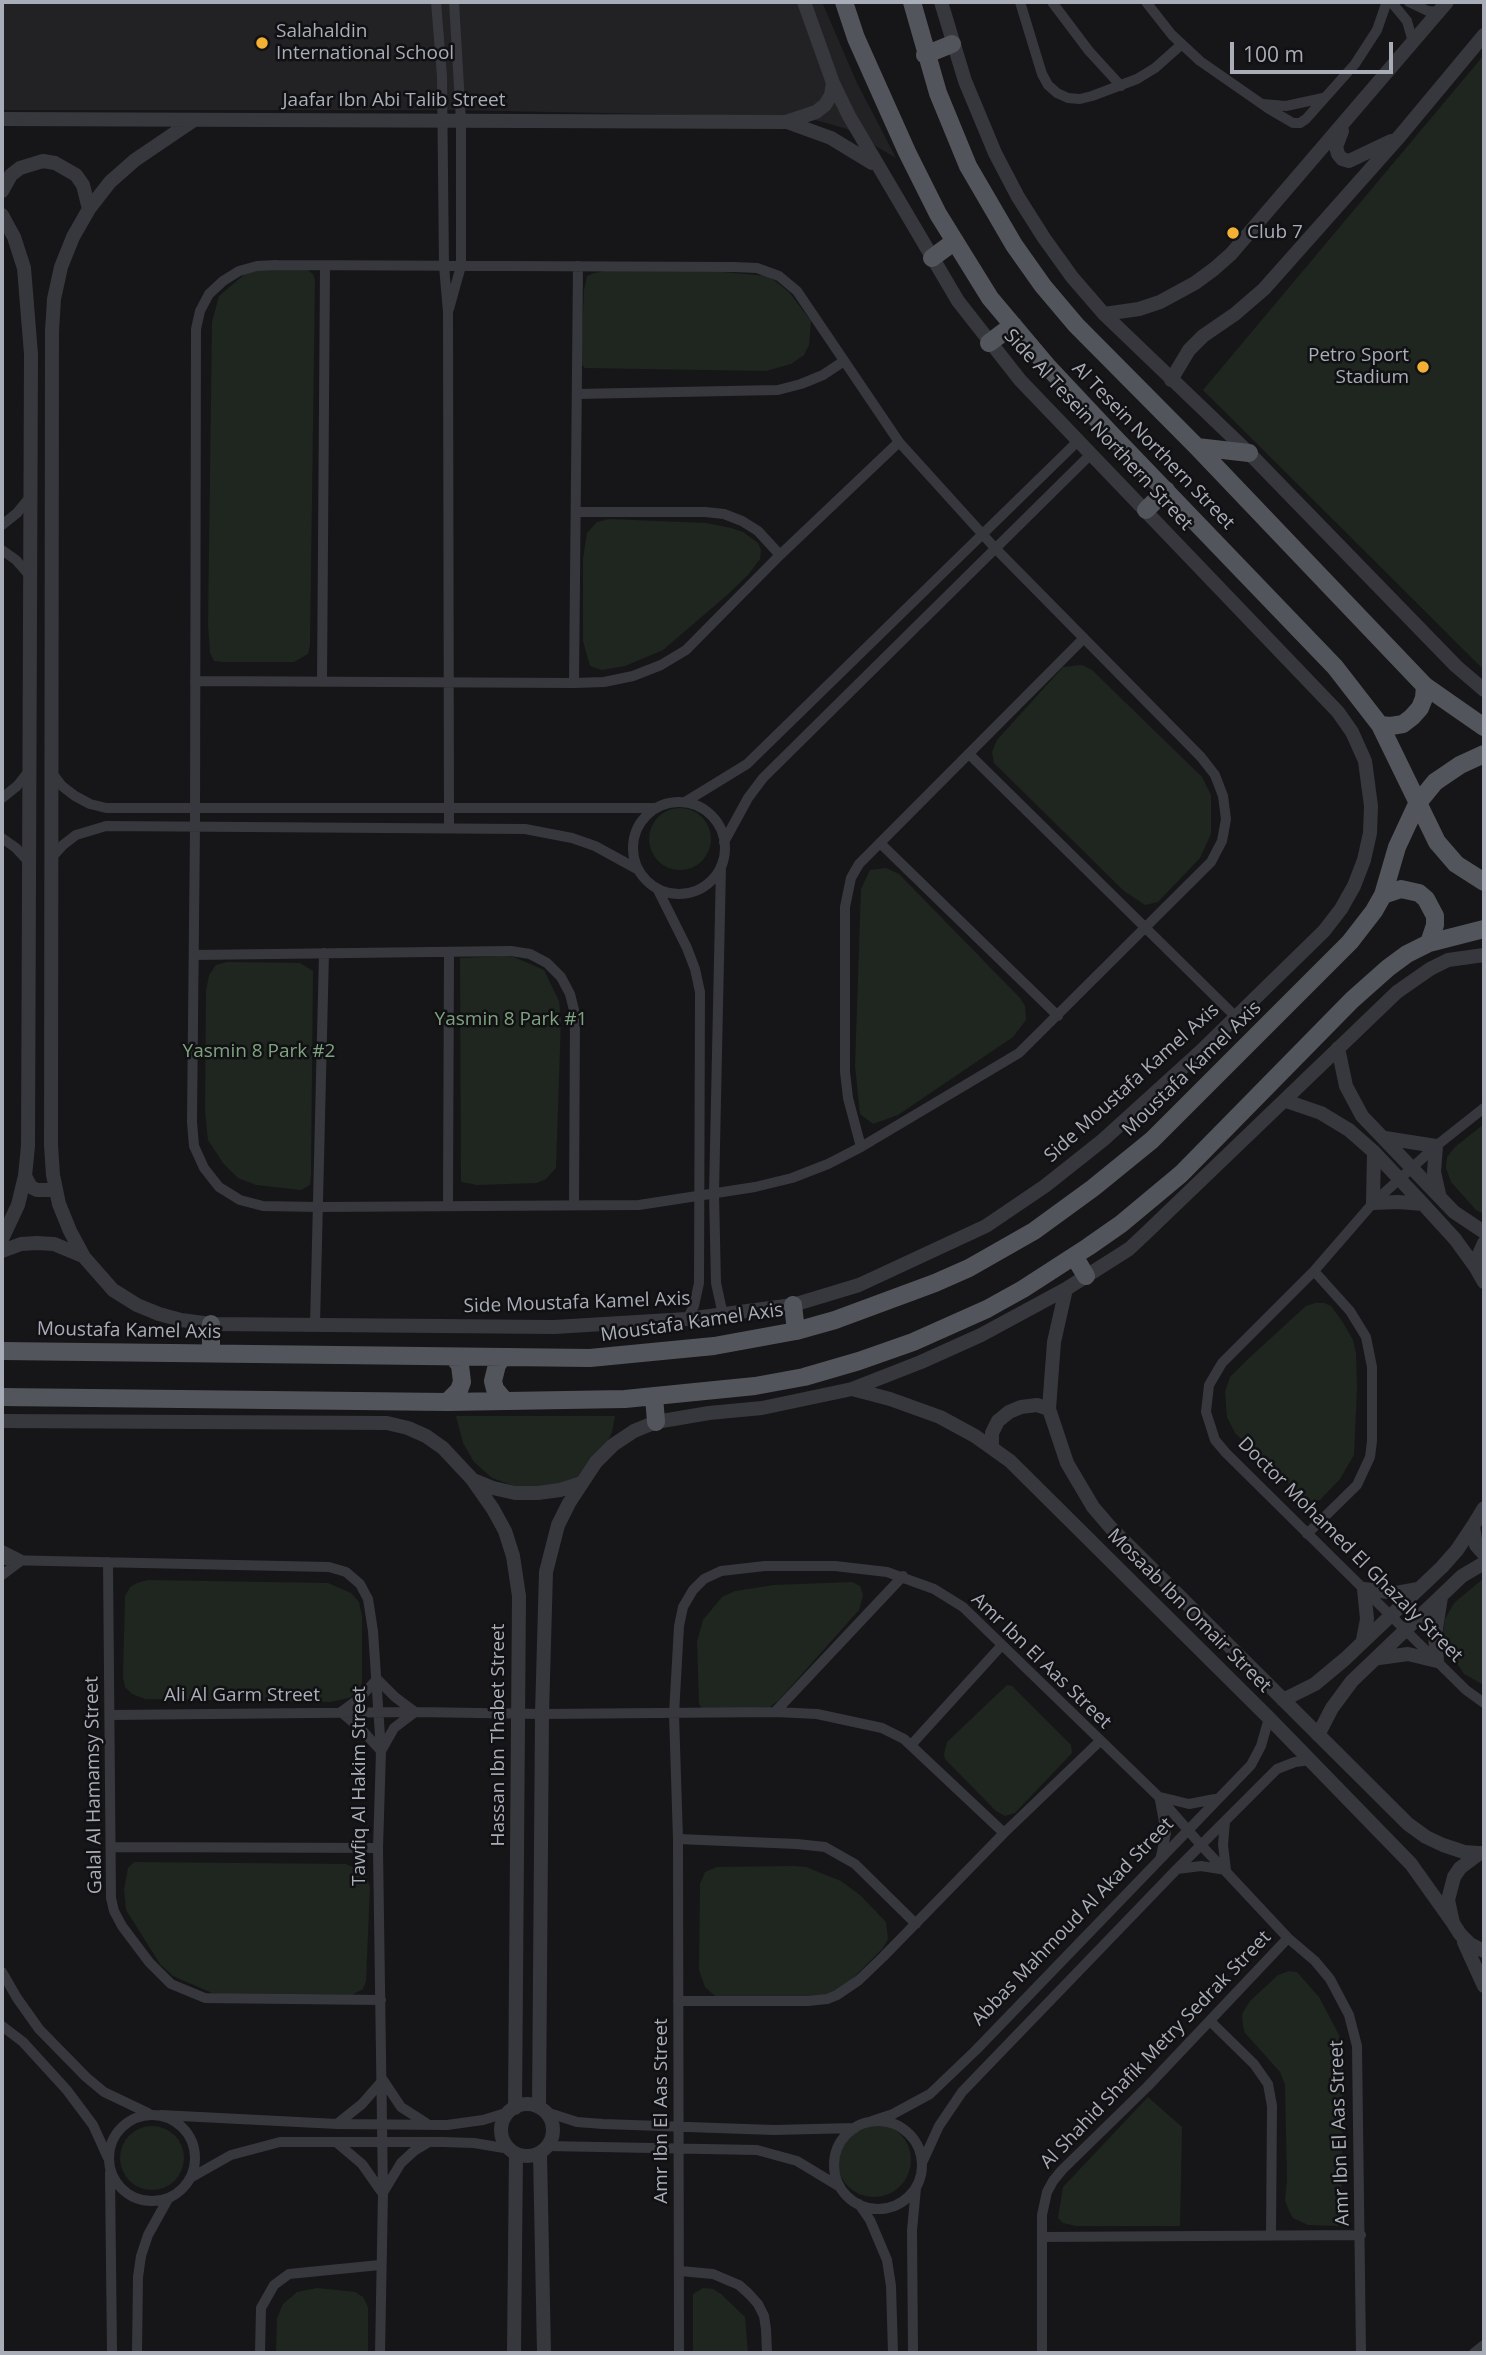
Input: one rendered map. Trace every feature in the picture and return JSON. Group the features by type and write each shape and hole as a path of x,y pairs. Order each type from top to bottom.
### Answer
{"main road":[{"name":"Al Tesein Northern Street","path":"844,2 878,91 938,214 990,298 1094,417 1335,667 1380,725 1437,842 1457,864 1484,881"},
{"name":"Al Tesein Northern Street","path":"912,2 925,55 968,166 1014,244 1043,286 1076,326 1197,447 1424,686 1484,727"},
{"path":"925,55 953,44"},
{"path":"932,258 955,241"},
{"path":"989,342 1013,325"},
{"path":"1197,447 1249,453"},
{"path":"1146,510 1166,490"},
{"path":"1380,725 1403,724 1412,718 1424,698 1424,686"},
{"name":"Moustafa Kamel Axis","path":"2,1351 590,1358 742,1342 796,1331 864,1310 946,1278 1002,1250 1063,1210 1152,1140 1337,956 1362,926 1382,894 1397,847 1417,804 1435,782 1460,765 1484,754"},
{"path":"1382,894 1401,889 1419,893 1426,899 1435,916 1433,935 1429,943"},
{"path":"2,1397 447,1402 625,1399 754,1386 804,1377 859,1361 913,1342 987,1309 1023,1289 1121,1224 1181,1174 1369,983 1407,954 1429,943 1484,929"},
{"path":"1074,1256 1086,1276"},
{"path":"793,1305 796,1331"},
{"path":"211,1324 211,1353"},
{"path":"447,1402 459,1391 462,1382 460,1365 454,1358"},
{"path":"502,1358 497,1365 493,1381 495,1389 505,1401"},
{"path":"654,1396 656,1422"}],"street":[{"path":"436,2 443,121 444,266 448,312 449,828"},
{"path":"448,312 461,266 461,121 454,2"},
{"name":"Side Al Tesein Northern Street","path":"804,2 833,83 853,125 958,301 1020,380 1338,712 1358,743 1367,770 1370,821"},
{"path":"941,2 979,118 1018,197 1065,267 1104,314 1249,453 1456,666 1484,690"},
{"path":"1020,2 1042,74 1048,85 1068,98 1080,99 1121,86 1155,68 1182,44"},
{"path":"1052,2 1089,51 1121,86"},
{"path":"1146,2 1200,61 1286,121 1300,123 1307,119 1369,45 1389,3 1407,21 1413,42"},
{"path":"1409,2 1428,11 1443,7"},
{"path":"1104,314 1132,311 1160,302 1214,270 1231,254 1443,7"},
{"path":"1171,380 1189,350 1203,336 1235,314 1264,289 1399,137 1484,35"},
{"name":"Jaafar Ibn Abi Talib Street","path":"2,119 786,122 816,113 825,105 833,83"},
{"path":"1261,104 1286,106 1326,97"},
{"path":"1304,104 1307,119"},
{"path":"1286,106 1286,121"},
{"name":"Side Moustafa Kamel Axis","path":"194,120 135,160 110,182 89,209 73,237 61,267 54,299 51,1145 55,1186 70,1231 85,1257 113,1290 138,1304 181,1320 211,1324 554,1327 723,1315 793,1305 859,1285 986,1226 1045,1186 1103,1139 1200,1052 1324,931 1341,909 1364,860 1370,821"},
{"path":"1347,120 1336,147 1342,159 1355,159 1399,137"},
{"name":"Jaafar Ibn Abi Talib Street","path":"786,122 839,142 879,169"},
{"path":"2,191 11,175 20,167 43,161 55,163 76,175 83,185 89,209"},
{"path":"2,215 14,237 24,268 31,354 27,1146 25,1176 18,1205 2,1239"},
{"path":"322,682 325,265"},
{"path":"325,265 757,268 779,276 797,291 899,442 995,548 1201,757 1215,775 1223,796 1226,819 1222,841 1212,862 1019,1053 861,1147 792,1178 755,1187 639,1205 263,1206 240,1200 219,1186 204,1168 194,1146 192,1122 195,329 200,311 216,288 239,271 257,266 325,265"},
{"path":"574,683 578,266"},
{"path":"31,354 52,354"},
{"path":"577,394 778,390 823,375 844,361"},
{"path":"685,802 747,764 1077,441"},
{"path":"195,681 574,683 604,682 633,676 661,665 686,650 780,555 899,442"},
{"path":"723,1315 716,1283 714,1194 721,866 724,842 748,798 763,778 1091,454"},
{"path":"2,525 17,513 30,497"},
{"path":"576,512 724,514 758,531 780,555"},
{"path":"2,550 16,560 30,576"},
{"path":"861,1147 850,1110 845,1072 845,907 855,871 1084,638"},
{"path":"969,754 1236,1016"},
{"path":"2,798 17,786 29,771"},
{"path":"52,773 62,786 75,796 106,808 656,808"},
{"path":"721,866 715,877 695,892 670,894 658,890 643,878 633,856 633,842 637,828 656,808 685,802 699,807 711,816 720,828 724,842"},
{"path":"52,857 76,835 99,827 525,829 549,832 595,846 637,869"},
{"path":"2,838 29,862"},
{"path":"880,843 1058,1016"},
{"path":"658,890 687,948 700,992 699,1283 694,1306 687,1319"},
{"path":"194,955 511,951 530,954 547,963 561,977 570,994 575,1014 574,1205"},
{"path":"448,1206 449,952"},
{"path":"315,1325 324,953"},
{"path":"192,2177 231,2155 280,2142 474,2143 532,2156 544,2150 551,2141 553,2127 543,2110 542,1714 546,1572 558,1525 596,1462 613,1445 634,1431 656,1422 762,1408 852,1389 981,1335 1066,1289 1136,1242 1397,992 1448,960 1484,955"},
{"path":"28,1004 51,1004"},
{"path":"1338,1048 1346,1087 1362,1116 1454,1212 1484,1232"},
{"path":"1286,1101 1321,1112 1335,1120 1374,1152 1455,1239 1484,1282"},
{"name":"Doctor Mohamed El Ghazaly Street","path":"1484,1108 1436,1146 1373,1203 1314,1271 1222,1363 1209,1385 1206,1398 1209,1425 1215,1440 1226,1453 1466,1690 1484,1703"},
{"path":"1385,1138 1436,1146 1434,1172 1440,1198"},
{"path":"1374,1152 1373,1203 1423,1204"},
{"path":"25,1176 31,1187 37,1191 50,1190 55,1186"},
{"path":"1476,1268 1477,1254 1484,1243"},
{"path":"2,1251 21,1244 54,1244 85,1257"},
{"path":"1307,1534 1357,1485 1370,1457 1372,1441 1373,1367 1366,1337 1350,1311 1314,1271"},
{"name":"Mosaab Ibn Omair Street","path":"1066,1289 1054,1342 1049,1409 1067,1463 1093,1507 1408,1824 1426,1837 1443,1844 1464,1852 1481,1852"},
{"name":"Mosaab Ibn Omair Street","path":"852,1389 924,1410 957,1426 992,1447 1027,1477 1311,1760 1411,1864 1456,1929 1476,1964 1484,1986"},
{"path":"992,1447 992,1433 998,1421 1009,1412 1037,1405 1049,1409"},
{"name":"Hassan Ibn Thabet Street","path":"6,1424 387,1423 426,1436 443,1448 472,1479 505,1531 513,1556 519,1596 512,2110"},
{"path":"472,1479 515,1493 560,1490 582,1483"},
{"path":"1283,1700 1328,1675 1391,1615 1457,1550 1483,1508"},
{"path":"1473,1526 1476,1545 1484,1554"},
{"path":"2,1549 22,1560 2,1575"},
{"name":"Tawfiq Al Hakim Street","path":"2,1560 329,1567 346,1572 360,1584 368,1599 372,1616 381,1751 378,1848 383,2080 380,2353"},
{"name":"Galal Al Hamamsy Street","path":"108,1562 111,1898 122,1926 149,1962 171,1984 205,1998 381,2000"},
{"path":"1318,1735 1352,1681 1462,1576 1484,1563"},
{"name":"Amr Ibn El Aas Street","path":"679,2353 678,1839 674,1714 681,1616 693,1590 704,1579 721,1571 765,1566 835,1566 872,1569 903,1577 934,1589 976,1618 1159,1797 1288,1938 1315,1961 1330,1979 1354,2032 1359,2062 1362,2353"},
{"path":"775,1712 903,1577"},
{"path":"1363,1640 1367,1619 1364,1589 1396,1593 1418,1589"},
{"path":"1379,1658 1408,1654 1437,1661 1436,1622 1441,1597"},
{"path":"912,1744 1002,1645"},
{"path":"377,1679 415,1712 394,1728 381,1751 362,1730 341,1713 360,1698 377,1679"},
{"name":"Ali Al Garm Street","path":"110,1714 817,1714 866,1724 894,1733 912,1744 1004,1833"},
{"name":"Abbas Mahmoud Al Akad Street","path":"872,2121 922,2099 948,2079 1257,1756 1269,1718"},
{"path":"678,2001 808,2001 837,1995 859,1980 1004,1833 1100,1741"},
{"name":"Abbas Mahmoud Al Akad Street","path":"922,2163 939,2126 962,2092 1177,1869 1277,1769 1286,1764 1311,1760"},
{"path":"1159,1797 1189,1804 1218,1799"},
{"path":"1159,1797 1166,1833 1161,1857"},
{"path":"1177,1869 1201,1866 1226,1870 1223,1846 1225,1821"},
{"path":"678,1839 825,1847 855,1864 916,1924"},
{"path":"111,1847 378,1848"},
{"path":"1481,1852 1460,1868 1450,1888 1449,1912 1456,1929 1470,1944 1484,1951"},
{"name":"Al Shahid Shafik Metry Sedrak Street","path":"1042,2353 1042,2215 1047,2192 1062,2169 1148,2086 1288,1938"},
{"path":"2,1972 39,2029 86,2077 104,2092 181,2125 193,2144 196,2155 192,2177 186,2186 168,2199 148,2235 141,2256 136,2353"},
{"path":"1210,2021 1254,2064 1268,2084 1272,2106 1271,2235"},
{"path":"2,2026 23,2042 66,2089 93,2125 120,2187 137,2199 147,2202 168,2199"},
{"path":"337,2124 362,2104 383,2080 401,2107 428,2125"},
{"path":"112,2353 109,2165 113,2138 120,2129 139,2116 428,2125 472,2122 523,2105 589,2123 774,2130 855,2127 872,2121 893,2124 911,2136 919,2148 922,2163 920,2180 908,2198 897,2205 884,2209 859,2204"},
{"path":"512,2110 502,2124 502,2130 505,2144 513,2151 514,2353"},
{"path":"840,2187 836,2177 836,2154 846,2135 855,2127"},
{"path":"335,2141 362,2164 383,2193 401,2163 429,2142"},
{"path":"544,2150 679,2148 770,2152 797,2161 840,2187 859,2204 870,2220 887,2260 893,2353"},
{"path":"544,2150 544,2353"},
{"path":"913,2353 912,2230 916,2188"},
{"path":"1042,2237 1361,2235"},
{"path":"260,2353 261,2308 274,2285 289,2274 380,2265"},
{"path":"680,2272 713,2274 739,2285 749,2294 764,2316 766,2353"},
{"path":"1474,2353 1484,2345"}],"shaded area":[{"path":"2,2 822,2 857,83 896,158 847,129 805,117 450,110 2,110"}],"green space":[{"path":"1484,55 1484,670 1203,390"},
{"path":"268,269 306,269 313,274 315,280 310,645 308,654 294,662 214,661 210,653 208,625 212,322 219,296 246,273"},
{"path":"606,271 723,272 769,276 789,292 811,321 809,345 804,355 791,364 766,371 585,368 581,364 581,358 587,276"},
{"path":"609,519 706,523 731,528 743,532 758,543 761,550 760,559 726,596 663,650 625,666 602,670 590,666 583,641 583,558 587,533 597,522"},
{"path":"1082,665 1092,670 1202,777 1211,795 1211,834 1200,858 1158,902 1145,905 1124,891 994,763 992,752 997,740 1063,667"},
{"path":"674,808 686,808 702,817 709,827 709,851 702,861 686,870 674,870 663,865 654,856 649,845 649,833 654,822 663,813"},
{"path":"886,868 899,874 1020,998 1025,1006 1026,1020 1013,1037 898,1115 873,1124 860,1114 855,1066 861,889 870,870"},
{"name":"Yasmin 8 Park #1","path":"514,957 544,970 559,1001 561,1019 556,1168 546,1179 537,1183 477,1185 461,1182 460,958"},
{"name":"Yasmin 8 Park #2","path":"227,962 300,963 313,971 311,1175 310,1185 301,1190 256,1185 238,1178 223,1163 208,1140 205,1112 206,991 209,975 216,965"},
{"path":"1484,1124 1484,1214 1476,1210 1451,1182 1446,1168 1447,1157 1455,1147"},
{"path":"1315,1303 1331,1306 1353,1340 1357,1389 1354,1455 1340,1479 1320,1500 1312,1501 1303,1497 1235,1433 1227,1417 1225,1392 1230,1377 1248,1359 1306,1306"},
{"path":"456,1416 615,1416 612,1432 602,1453 586,1473 569,1484 545,1488 517,1487 492,1478 474,1462 463,1443"},
{"path":"1484,1578 1484,1685 1464,1674 1442,1640 1445,1619 1454,1603"},
{"path":"148,1580 328,1583 351,1593 359,1602 362,1616 362,1684 349,1698 330,1702 145,1699 132,1694 125,1687 123,1677 125,1596 130,1587"},
{"path":"852,1582 860,1586 863,1595 859,1610 778,1701 770,1707 702,1710 699,1703 697,1642 703,1620 722,1597 735,1591 774,1585"},
{"path":"1007,1685 1012,1686 1071,1745 1072,1753 1015,1813 1005,1816 996,1811 945,1759 944,1754 947,1742"},
{"path":"134,1862 346,1864 359,1870 366,1876 370,1887 366,1981 363,1989 352,1995 212,1993 173,1976 160,1964 126,1910 124,1890 128,1868"},
{"path":"717,1867 806,1867 841,1881 860,1895 886,1922 888,1939 883,1948 844,1987 820,1996 715,1996 705,1987 699,1970 700,1884 705,1872"},
{"path":"1289,1971 1297,1972 1319,1997 1339,2035 1343,2065 1341,2222 1338,2226 1308,2225 1293,2218 1289,2211 1285,2200 1285,2085 1280,2072 1245,2033 1243,2026 1242,2014 1250,2001 1278,1975"},
{"path":"1148,2097 1182,2127 1180,2226 1076,2226 1063,2223 1058,2218 1063,2187"},
{"path":"874,2123 895,2129 905,2139 911,2160 905,2181 895,2191 874,2197 853,2191 843,2181 837,2160 843,2139 853,2129"},
{"path":"146,2126 158,2126 175,2135 182,2146 182,2170 175,2181 158,2190 146,2190 134,2185 125,2176 120,2164 120,2152 125,2140 134,2131"},
{"path":"317,2288 355,2292 363,2297 368,2307 368,2353 276,2353 277,2318 283,2304 297,2292"},
{"path":"703,2288 713,2289 721,2294 745,2317 748,2353 693,2353 693,2294"}],"place":[{"name":"Salahaldin International School","path":"262,43"},
{"name":"Club 7","path":"1233,233"},
{"name":"Petro Sport Stadium","path":"1423,367"}]}
